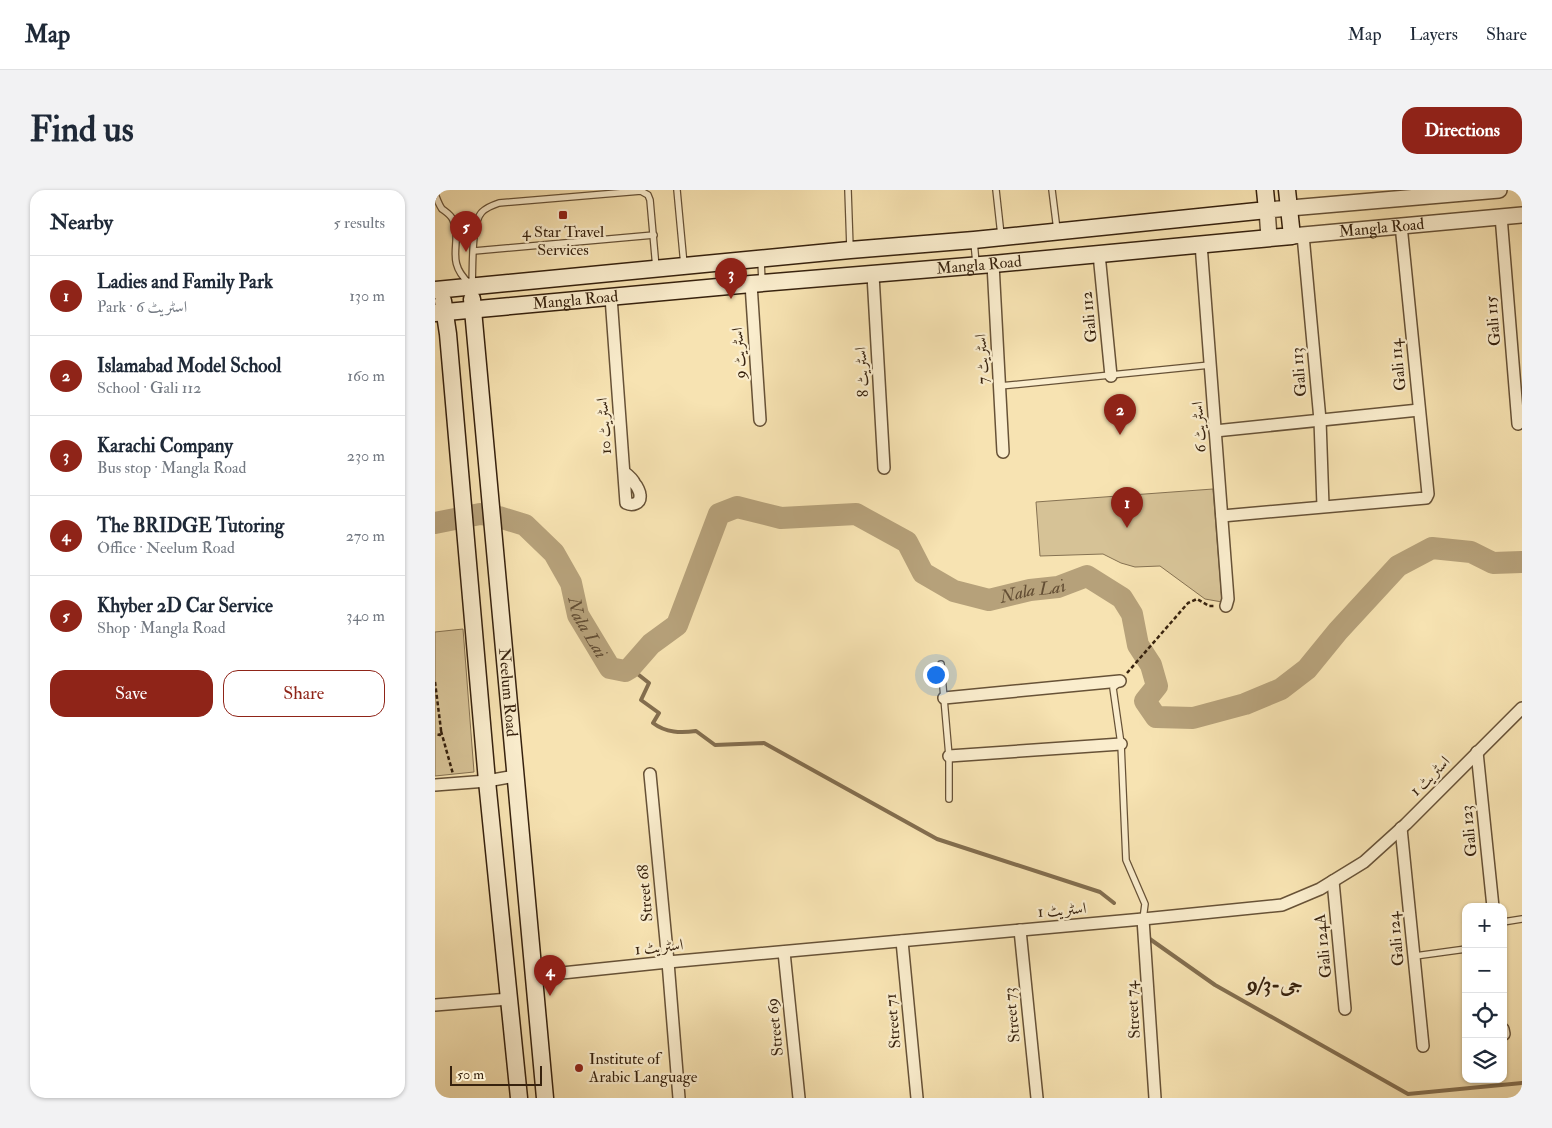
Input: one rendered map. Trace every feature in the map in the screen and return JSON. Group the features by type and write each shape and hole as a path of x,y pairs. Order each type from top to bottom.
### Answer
{"main road":[{"path":"1265,190 1267,210"},
{"path":"1287,190 1289,208 1297,235"},
{"name":"Mangla Road","path":"439,289 761,260 850,250 1001,238 1267,210"},
{"name":"Mangla Road","path":"440,313 985,265 1297,235"},
{"name":"Neelum Road","path":"471,286 545,1098"},
{"name":"Neelum Road","path":"439,289 440,313 445,334 460,471 487,781 519,1098"}],"street":[{"name":"Mangla Road","path":"1267,210 1499,190"},
{"path":"1267,210 1269,238"},
{"name":"Mangla Road","path":"1297,235 1522,215"},
{"name":"Gali 115","path":"1501,216 1518,424"},
{"name":"Gali 114","path":"1323,506 1426,498 1428,494 1401,225"},
{"name":"Gali 113","path":"1297,235 1320,420 1323,506"},
{"name":"اسٹریٹ 6","path":"1201,244 1223,516 1228,599 1226,606"},
{"name":"Gali 112","path":"1099,254 1111,376"},
{"name":"اسٹریٹ 7","path":"985,265 1000,386 1003,452"},
{"name":"اسٹریٹ 8","path":"873,275 884,468"},
{"name":"اسٹریٹ 9","path":"757,284 760,420"},
{"name":"اسٹریٹ 10","path":"611,297 626,503 630,505 636,504 639,501 640,495 636,484 624,472"},
{"path":"1215,431 1419,410"},
{"path":"1223,516 1323,506"},
{"path":"944,698 1121,681"},
{"name":"اسٹریٹ 1","path":"533,976 1282,905 1320,889 1363,862 1401,828 1522,708"},
{"path":"949,756 1121,744"},
{"name":"Gali 123","path":"1477,752 1493,903"},
{"name":"Street 68","path":"650,774 679,1098"},
{"path":"435,785 487,781 515,776"},
{"name":"Gali 124","path":"1401,828 1423,1046"},
{"name":"Gali 124A","path":"1333,881 1345,1009"},
{"name":"Street 74","path":"1143,919 1155,1098"},
{"name":"Street 73","path":"1020,930 1037,1098"},
{"name":"Street 71","path":"901,941 917,1098"},
{"name":"Street 69","path":"784,952 799,1098"},
{"path":"435,1005 509,999"}],"lane":[{"path":"677,190 684,267"},
{"path":"848,190 850,250"},
{"path":"996,190 1001,238"},
{"path":"1052,190 1058,232"},
{"path":"471,286 475,224 481,213 489,206 499,202 641,191 650,200 656,269"},
{"path":"435,194 441,207 453,218 455,233 454,256 460,275 471,286"},
{"path":"473,251 654,235"},
{"path":"974,240 985,265"},
{"path":"757,284 761,260"},
{"path":"1000,386 1210,366"},
{"path":"941,664 949,756 949,799"},
{"path":"1121,681 1113,688 1121,744 1126,860 1145,904 1143,919"},
{"path":"1507,921 1522,919"},
{"path":"1415,956 1462,950"}],"path":[{"path":"1121,681 1187,603 1197,600 1209,606 1226,606"},
{"path":"435,682 441,730 456,782"},
{"path":"435,734 440,734 441,730"}],"shaded area":[{"path":"1213,489 1222,602 1205,599 1160,566 1135,567 1121,563 1103,554 1040,556 1036,502"},
{"path":"463,629 474,772 435,776 435,632"}],"waterway":[{"name":"Nala Lai","path":"435,523 480,514 499,517 525,525 554,553 571,583 578,615 610,668 625,671 630,668 651,644 677,625 719,514 737,507 781,518 856,514 907,542 923,573 954,591 989,600 1030,590 1058,587 1087,576 1122,598 1132,614 1138,645 1151,665 1157,686 1145,701 1156,717 1193,718 1245,704 1281,689 1307,669 1338,631 1398,566 1432,548 1471,552 1493,563 1522,562"},
{"path":"630,668 649,683 641,700 659,713 653,723 663,729 674,732 696,731 715,745 764,743 937,839 1100,892 1114,903"},
{"path":"1147,937 1215,985 1408,1094 1522,1083"}],"place":[{"name":"4 Star Travel Services","path":"563,215"},
{"name":"Khyber 2D Car Service","path":"466,252"},
{"name":"Karachi Company","path":"731,299"},
{"name":"Islamabad Model School","path":"1120,435"},
{"name":"Ladies and Family Park","path":"1127,528"},
{"name":"The BRIDGE Tutoring","path":"550,996"},
{"name":"Institute of Arabic Language","path":"579,1068"}],"district":[{"name":"جی-9/3","path":"1275,984"}]}
